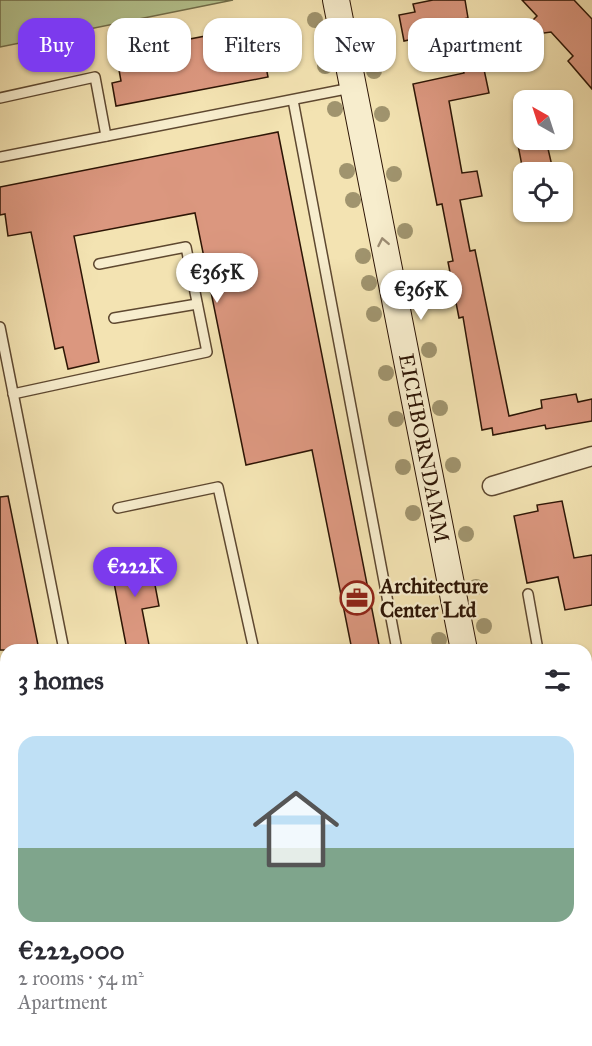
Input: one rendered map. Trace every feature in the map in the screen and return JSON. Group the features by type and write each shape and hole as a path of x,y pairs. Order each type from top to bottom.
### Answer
{"main road":[{"name":"EICHBORNDAMM","path":"336,0 463,644"}],"street":[{"path":"492,486 592,456"}],"lane":[{"path":"0,98 95,77 106,136"},
{"path":"0,157 353,88"},
{"path":"293,100 396,644"},
{"path":"13,394 207,352 186,247 99,264"},
{"path":"114,318 197,304"},
{"path":"0,327 63,644"},
{"path":"118,508 218,487 253,644"},
{"path":"528,594 537,644"}],"green space":[{"path":"0,0 233,0 144,18 107,18 107,25 95,28 95,18 18,18 18,43 0,47"}],"building":[{"path":"433,0 465,0 468,18 408,18 408,40 404,41 399,15 415,12 413,4"},
{"path":"522,0 574,0 592,19 592,89 568,61 573,56 551,32 544,33 544,18 535,18 537,16"},
{"path":"203,36 203,72 267,72 268,77 116,106 112,83 121,81 119,72 191,72 191,39"},
{"path":"485,72 489,93 449,101 462,173 477,171 482,196 460,200 470,251 475,250 509,416 542,408 541,400 576,394 578,402 592,399 592,421 546,429 545,425 493,435 492,428 482,430 463,317 459,318 448,262 453,261 442,204 437,205 413,84 464,73"},
{"path":"278,132 379,644 351,644 312,450 246,465 195,213 74,236 99,362 68,369 63,347 55,349 31,232 8,236 5,214 0,215 0,187"},
{"path":"519,150 548,150 551,162 521,162"},
{"path":"8,496 38,644 0,644 0,497"},
{"path":"562,501 574,558 592,555 592,605 565,610 558,577 527,583 514,516 538,511 537,505"},
{"path":"149,554 159,606 142,609 149,644 126,644 110,562"}],"place":[{"name":"Architecture Center Ltd","path":"357,598"}]}
